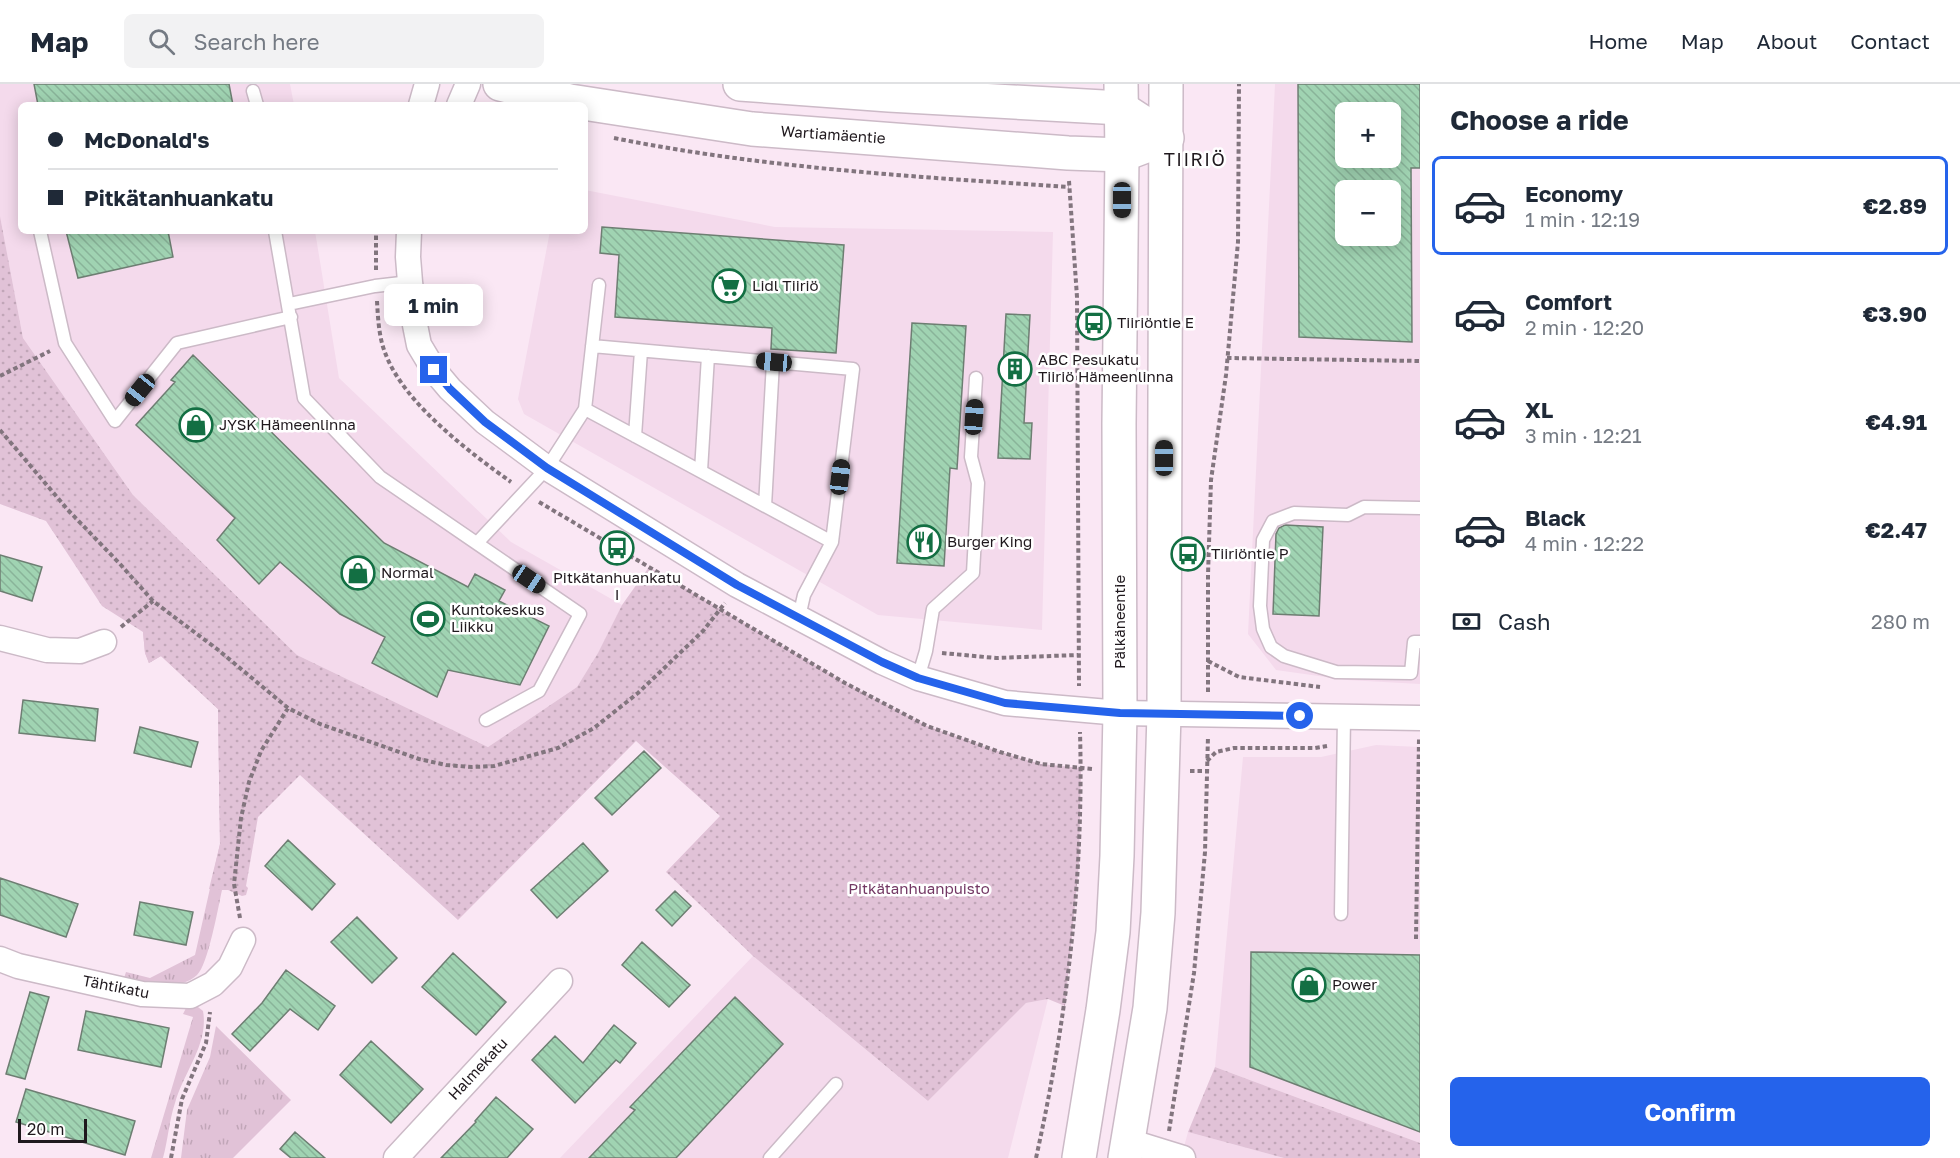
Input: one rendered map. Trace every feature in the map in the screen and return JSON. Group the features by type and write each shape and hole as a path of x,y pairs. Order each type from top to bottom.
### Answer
{"main road":[{"name":"Wartiamäentie","path":"500,84 576,102"},
{"path":"740,84 877,94 1121,96 1167,138"},
{"path":"1126,1150 1150,1008 1158,913 1164,714 1167,84"},
{"name":"Pälkäneentie","path":"1080,1158 1113,932 1117,856 1120,713 1121,96"},
{"name":"Wartiamäentie","path":"588,104 752,129 1068,153 1122,155 1167,138"}],"street":[{"path":"422,102 427,84"},
{"path":"460,102 468,84"},
{"path":"409,234 410,282 419,345 434,370 450,389 485,422 547,468 737,585 882,662 918,678 1005,703 1120,713 1344,717 1414,728"},
{"path":"0,638 47,650 80,651 104,642"},
{"name":"Tähtikatu","path":"0,959 18,966 142,994 190,996 213,984 230,967 243,940"},
{"name":"Halmekatu","path":"396,1158 560,981"},
{"path":"1126,1150 1174,1155"}],"lane":[{"path":"254,91 256,102"},
{"path":"41,234 65,343 115,421 177,344 291,317"},
{"path":"276,234 304,398 380,477 580,614 539,691 486,720"},
{"path":"289,304 375,286 410,282"},
{"path":"477,543 547,468 585,409 599,285"},
{"path":"592,346 853,369 832,542 804,595 798,617"},
{"path":"635,436 641,351"},
{"path":"701,471 708,356"},
{"path":"765,506 774,362"},
{"path":"918,678 926,651 933,609 973,573 978,483 971,457 976,378"},
{"path":"585,409 832,542"},
{"path":"1420,508 1364,507 1348,515 1294,513 1273,520 1263,540 1260,606 1263,629 1271,647 1284,656 1336,672 1411,673 1414,642 1420,642"},
{"path":"1341,914 1344,717"},
{"path":"770,1158 836,1084"}],"path":[{"path":"1174,1155 1205,852 1208,554 1211,480 1227,358 1238,242 1239,84"},
{"path":"607,137 682,152 913,177 1069,188"},
{"path":"1035,1158 1065,1006 1079,864 1081,768 1078,655 1077,297 1068,153"},
{"path":"1077,323 1094,323"},
{"path":"0,376 65,343"},
{"path":"1227,358 1420,361"},
{"path":"0,430 68,510 153,601 217,649 288,708 320,724 419,759 446,765 472,767 505,763 558,748 594,728 638,693 703,631 720,610"},
{"path":"1188,554 1208,554"},
{"path":"104,642 153,601"},
{"path":"926,651 996,658 1078,655"},
{"path":"243,940 234,884 242,818 249,782 261,751 288,708"},
{"path":"1414,728 1420,739 1416,939"},
{"path":"1207,761 1216,752 1234,748 1315,748 1344,743"},
{"path":"171,1158 182,1099 206,1043 213,984"}],"shaded area":[{"path":"0,84 290,84 293,102 18,102 18,234 315,234 339,378 511,542 622,605 598,654 577,687 488,747 297,655 133,495 23,338 0,216"},
{"path":"1275,84 1420,84 1420,684 1347,680 1276,670 1248,634"},
{"path":"588,191 775,227 1053,232 1042,630 878,615 524,414 518,399 549,234 588,234"},
{"path":"1376,745 1420,747 1420,1143 1215,1067 1243,757 1321,757"},
{"path":"753,956 928,1101 1026,1003 1048,999 1008,1158 560,1158"},
{"path":"1188,1132 1284,1158 1181,1158"}],"green space":[{"name":"Pitkätanhuanpuisto","path":"0,216 23,338 133,495 297,655 488,747 577,687 598,653 622,605 649,567 845,683 927,726 1041,764 1081,768 1079,864 1065,1006 1048,999 1026,1003 928,1101 753,956 666,872 720,816 636,741 458,920 300,775 258,817 246,895 242,896 228,890 209,889 220,844 218,709 161,656 149,663 145,653 143,632 102,606 46,521 0,504"},
{"path":"143,632 267,699 228,890 222,890 205,960 197,975 190,980 171,985 151,984 124,978 126,972 150,978 195,955 220,844 218,709 161,656 149,663 145,653"},
{"path":"198,1007 203,1011 204,1023 199,1047 175,1103 163,1158 151,1158 193,1017 183,1014 186,1008"},
{"path":"216,1026 291,1100 233,1158 181,1158 187,1110 210,1057"},
{"path":"1215,1067 1420,1143 1420,1158 1284,1158 1188,1132"}],"building":[{"path":"34,84 229,84 232,102 37,102"},
{"path":"1298,84 1420,84 1420,168 1411,168 1412,342 1299,337"},
{"name":"Lidl Tiiriö","path":"602,227 844,245 836,353 771,349 772,328 615,317 619,255 600,253"},
{"path":"67,234 169,234 173,257 78,278"},
{"name":"ABC Pesukatu Tiiriö Hämeenlinna","path":"1006,314 1030,315 1024,423 1032,423 1030,459 998,458"},
{"path":"912,323 966,326 957,469 950,468 944,566 897,563"},
{"path":"193,355 384,543 468,587 475,574 505,590 499,601 549,626 520,685 448,670 437,697 372,663 385,637 340,614 280,562 259,584 217,540 235,518 136,425 175,382 171,380"},
{"path":"1285,525 1323,527 1319,616 1273,614 1276,534 1279,528"},
{"path":"0,555 42,567 32,601 0,591"},
{"path":"23,700 98,709 95,741 19,733"},
{"path":"140,727 198,742 191,767 134,753"},
{"path":"644,751 661,768 612,815 595,798"},
{"path":"288,840 335,884 312,910 265,866"},
{"path":"583,843 608,871 557,918 531,890"},
{"path":"0,878 78,904 66,937 0,915"},
{"path":"675,891 691,906 672,926 656,910"},
{"path":"140,902 193,912 186,945 134,935"},
{"path":"357,917 397,958 372,983 331,942"},
{"path":"642,942 690,985 669,1007 622,965"},
{"path":"1251,952 1420,955 1420,1132 1250,1067"},
{"path":"453,953 506,1002 476,1035 422,987"},
{"path":"286,970 335,1006 318,1030 290,1009 250,1051 232,1034 262,1003"},
{"path":"30,992 49,997 25,1079 6,1074"},
{"path":"735,997 783,1044 676,1158 589,1158 635,1110 630,1107"},
{"path":"86,1011 169,1028 161,1067 78,1050"},
{"path":"614,1025 636,1043 620,1063 616,1060 575,1103 532,1060 555,1036 583,1063"},
{"path":"371,1041 423,1089 391,1123 340,1075"},
{"path":"26,1089 135,1121 125,1155 16,1122"},
{"path":"496,1097 533,1129 507,1158 441,1158 476,1122"},
{"path":"295,1132 325,1158 291,1158 280,1149"}],"place":[{"name":"Lidl Tiiriö","path":"729,286"},
{"name":"Tiiriöntie E","path":"1094,323"},
{"name":"ABC Pesukatu Tiiriö Hämeenlinna","path":"1015,369"},
{"name":"JYSK Hämeenlinna","path":"196,425"},
{"name":"Burger King","path":"924,542"},
{"name":"Pitkätanhuankatu I","path":"617,548"},
{"name":"Tiiriöntie P","path":"1188,554"},
{"name":"Normal","path":"358,573"},
{"name":"Kuntokeskus Liikku","path":"428,619"},
{"name":"Power","path":"1309,985"}],"district":[{"name":"TIIRIÖ","path":"1195,160"}],"route":[{"path":"434,370 450,389 485,422 547,468 737,585 882,662 918,678 1005,703 1080,711 1300,716"}]}
